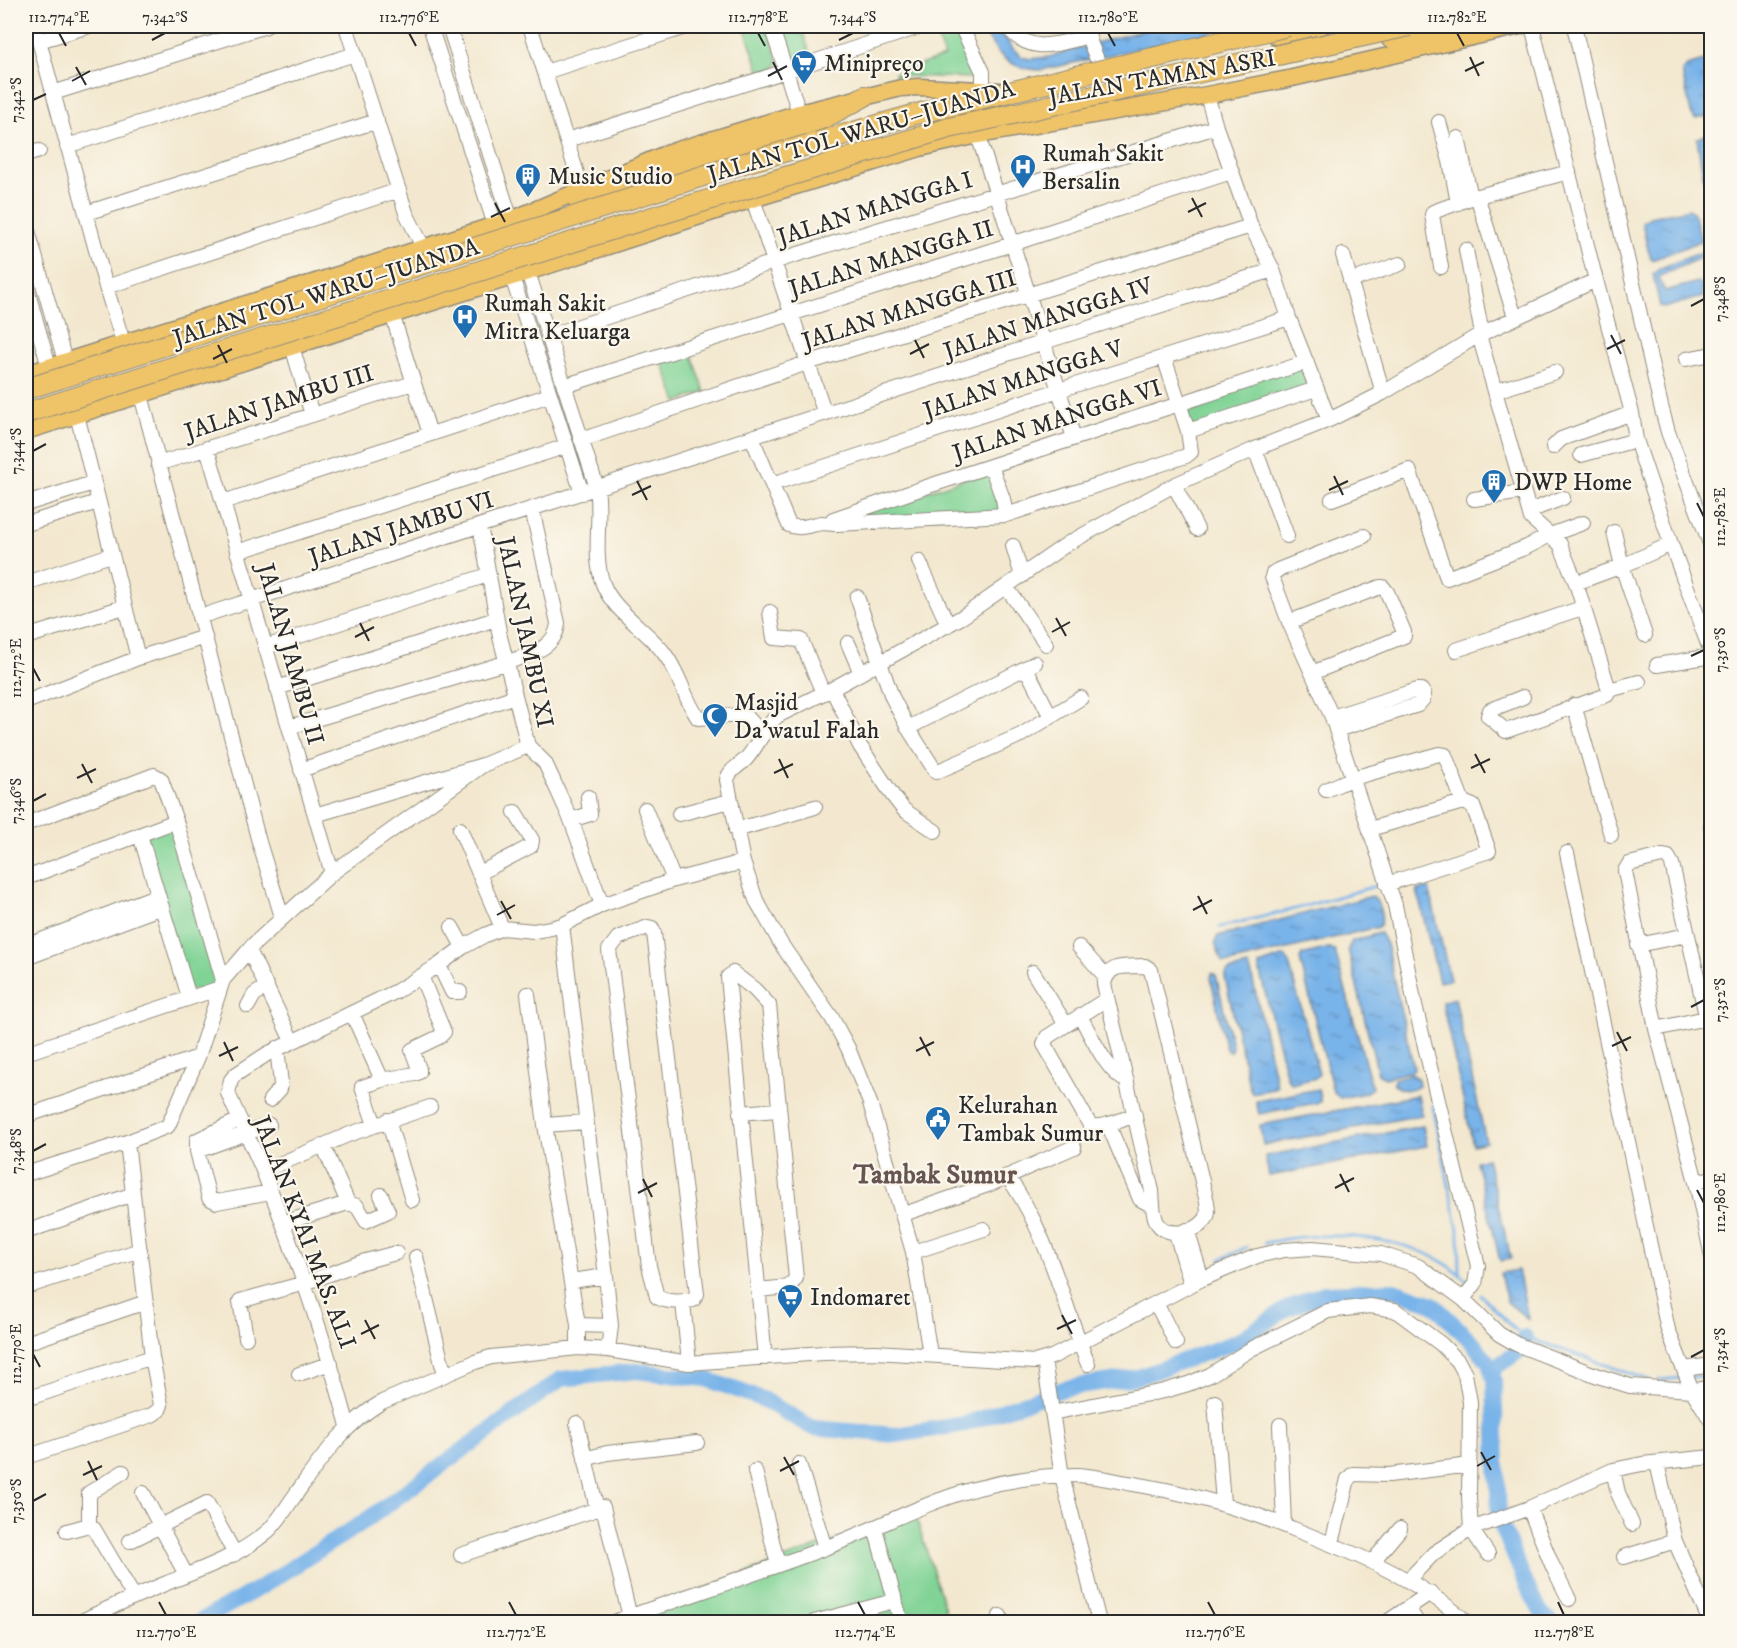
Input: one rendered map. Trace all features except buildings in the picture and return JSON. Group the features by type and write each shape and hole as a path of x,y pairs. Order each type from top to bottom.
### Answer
{"highway":[{"name":"JALAN TOL WARU–JUANDA","path":"26,389 518,225 907,116 1288,26"},
{"name":"JALAN TOL WARU–JUANDA","path":"26,413 654,216 943,130 1409,26"},
{"path":"1333,43 1356,44 1456,26"},
{"path":"518,225 668,170 772,138 834,114 865,96"}],"main road":[{"path":"26,374 419,248 495,225 518,225 582,189 668,153 799,112 914,87 1004,91 1104,77 1322,26"},
{"name":"JALAN TAMAN ASRI","path":"26,431 512,278 866,163 974,136 1288,79 1519,26"},
{"path":"957,88 966,107 974,136"},
{"path":"1004,91 1002,111 1007,130"}],"street":[{"path":"35,26 123,342"},
{"path":"39,41 89,26"},
{"path":"53,93 266,26"},
{"path":"346,26 406,213 406,225 419,248"},
{"path":"430,26 495,225"},
{"path":"449,26 518,225"},
{"path":"530,26 582,189"},
{"path":"545,72 689,26"},
{"path":"771,26 799,112"},
{"path":"567,140 922,26"},
{"path":"961,26 982,72 983,90"},
{"path":"1007,26 1017,37 1034,45 1056,44 1088,34 1104,77"},
{"path":"1532,26 1632,413 1636,440 1712,656 1657,665"},
{"path":"1574,26 1658,395 1668,432 1712,549"},
{"path":"67,146 355,54"},
{"path":"1207,95 1251,226 1273,270 1329,420"},
{"path":"86,213 377,121"},
{"path":"1439,122 1450,161 1469,199 1515,317"},
{"name":"JALAN MANGGA I","path":"549,336 774,261 1216,127"},
{"path":"974,136 997,195 1074,438"},
{"path":"1458,138 1469,199"},
{"name":"JALAN MANGGA II","path":"564,386 1232,172"},
{"path":"1441,267 1432,214 1469,199 1569,172"},
{"path":"106,287 399,190"},
{"path":"753,199 825,414"},
{"path":"26,224 65,361"},
{"name":"JALAN MANGGA III","path":"581,440 807,363 1251,226"},
{"path":"1466,249 1480,335 1529,511 1533,522 1560,544 1576,583 1608,693"},
{"path":"1343,255 1383,393"},
{"path":"1350,281 1400,264"},
{"name":"JALAN MANGGA IV","path":"597,488 1273,270"},
{"path":"528,272 597,488 599,502 598,561 604,585 614,602 664,653 698,718 742,715 749,719 763,735"},
{"path":"512,278 582,494"},
{"path":"930,1354 913,1252 904,1214 870,1103 848,1048 832,1018 768,923 756,900 736,830 728,775 748,757 777,716 828,691 948,625 1007,588 1067,544 1174,485 1255,449 1329,420 1383,393 1480,335 1596,280"},
{"path":"26,286 49,367"},
{"path":"392,314 430,434"},
{"name":"JALAN MANGGA V","path":"772,484 1289,318"},
{"path":"292,346 312,415"},
{"path":"1686,359 1712,354"},
{"path":"752,438 789,525 792,527 823,523 1006,515 1191,453 1188,431 1164,357"},
{"name":"JALAN MANGGA VI","path":"823,523 1307,362"},
{"path":"1496,391 1555,372"},
{"name":"JALAN JAMBU III","path":"158,464 413,383"},
{"path":"1188,431 1316,389"},
{"path":"141,395 199,617 282,917"},
{"path":"223,502 550,395"},
{"path":"1553,447 1562,438 1632,413"},
{"path":"76,415 138,658"},
{"path":"1581,455 1636,440"},
{"path":"237,552 567,446"},
{"name":"JALAN JAMBU II","path":"207,448 332,873"},
{"path":"1255,449 1287,536"},
{"path":"992,466 1006,515"},
{"path":"1332,499 1408,470 1447,578 1527,547 1550,534 1583,523"},
{"path":"26,504 93,483"},
{"path":"1174,485 1197,530"},
{"name":"JALAN JAMBU VI","path":"199,617 597,488"},
{"path":"1474,500 1523,492"},
{"path":"1529,511 1563,498"},
{"path":"26,524 98,502"},
{"path":"289,728 506,663 539,650 551,642 557,633 558,623 532,510"},
{"name":"JALAN JAMBU XI","path":"480,526 496,620 528,746"},
{"path":"1614,532 1622,566 1645,635"},
{"path":"1364,536 1273,573 1272,577 1289,622 1334,723 1395,905 1415,1005 1478,1266 1469,1292"},
{"path":"1576,583 1671,544"},
{"path":"1013,546 1022,576"},
{"path":"26,583 111,555"},
{"path":"919,561 948,625"},
{"path":"265,647 489,575"},
{"path":"1289,622 1380,587 1387,592 1404,636 1312,673"},
{"path":"1007,588 1046,644"},
{"path":"857,597 892,697 908,728 937,773 1022,735 1081,698"},
{"path":"26,637 124,607"},
{"path":"1456,650 1582,608"},
{"path":"770,612 774,638 800,639 860,746 893,796 904,810 935,831"},
{"path":"277,688 496,620"},
{"path":"26,702 138,658 205,637"},
{"path":"848,643 861,673"},
{"path":"908,728 1030,665 1051,717"},
{"path":"1523,697 1490,710 1488,716 1506,731 1639,682"},
{"path":"1419,690 1424,694 1424,699 1418,705 1334,723 1413,691 1419,690"},
{"path":"301,770 515,696"},
{"path":"1574,705 1611,835"},
{"path":"315,815 483,765 528,746 544,763 571,820 602,905"},
{"path":"1326,789 1353,778 1444,754 1449,761 1463,802"},
{"path":"26,1174 127,1142 168,1126 198,1057 222,984 253,945 332,873 483,765"},
{"path":"26,824 154,775 161,779 176,821 222,984"},
{"path":"571,820 590,814 588,797"},
{"path":"679,814 730,801"},
{"path":"1370,830 1463,802 1473,806 1489,851 1387,884"},
{"path":"736,830 815,807"},
{"path":"645,809 674,880"},
{"path":"480,873 531,846 532,840 515,812"},
{"path":"26,878 176,821"},
{"path":"459,829 502,928"},
{"path":"140,835 189,997"},
{"path":"1568,853 1668,1330 1688,1379 1712,1422"},
{"path":"1712,1042 1672,864 1668,857 1662,856 1629,864 1625,868 1638,945 1656,1029 1696,1182 1712,1257"},
{"name":"JALAN KYAI MAS. ALI","path":"348,1426 331,1363 305,1283 263,1171 228,1094 231,1080 235,1075 277,1048 397,991 439,965 463,946 485,935 502,928 534,931 562,925 602,905 674,880 744,862"},
{"path":"26,946 160,901"},
{"path":"26,958 160,901"},
{"path":"562,925 606,1276 609,1338"},
{"path":"452,927 463,946"},
{"path":"648,927 652,928 654,933 697,1294 693,1300 683,1302 662,1300 657,1297 649,1266 609,950 618,938 648,927"},
{"path":"1638,945 1687,935"},
{"path":"253,945 262,976 292,1041"},
{"path":"1079,946 1106,977"},
{"path":"439,965 452,992 460,992"},
{"path":"1145,966 1151,970 1207,1202 1208,1213 1205,1220 1181,1232 1166,1231 1158,1224 1154,1215 1135,1115 1107,999 1104,984 1106,977 1110,969 1115,967 1145,966"},
{"path":"1033,972 1066,1025"},
{"path":"758,1290 789,1287 796,1278 768,1005 754,989 733,973 728,977 758,1290 764,1351"},
{"path":"248,1006 262,976"},
{"path":"412,1200 382,1122 362,1087 419,1072 412,1050 439,1037 444,1032 421,976"},
{"path":"26,1053 222,984"},
{"path":"528,994 545,1125 578,1336"},
{"path":"1107,999 1046,1038 1044,1046 1090,1125 1094,1127 1108,1124 1135,1115"},
{"path":"352,1012 382,1080"},
{"path":"1080,1016 1111,1069 1118,1077 1127,1081"},
{"path":"1656,1029 1706,1018"},
{"path":"270,1100 281,1086 277,1048"},
{"path":"26,1116 198,1057"},
{"path":"263,1171 382,1122 430,1107"},
{"path":"741,1113 778,1110"},
{"path":"239,1120 199,1138 196,1142 211,1200 218,1202 271,1192"},
{"path":"545,1125 586,1122"},
{"path":"1108,1124 1140,1199 1153,1203"},
{"path":"197,1151 269,1125"},
{"path":"26,1457 156,1413 161,1405 152,1357 127,1142"},
{"path":"323,1145 348,1203"},
{"path":"904,1214 1007,1176 1074,1148"},
{"path":"1007,1176 1024,1201 1043,1240 1088,1364"},
{"path":"1696,1182 1712,1178"},
{"path":"26,1232 134,1194"},
{"path":"283,1223 348,1203 357,1206 366,1221 388,1211 381,1195"},
{"path":"913,1252 984,1229"},
{"path":"1181,1232 1196,1281"},
{"path":"80,1623 235,1554 270,1529 321,1458 348,1426 382,1402 444,1369 578,1336 609,1338 689,1358 764,1351 930,1354 1024,1362 1044,1360 1196,1281 1257,1256 1284,1250 1312,1248 1362,1251 1418,1266 1469,1292 1499,1334 1522,1346 1630,1386 1688,1379 1712,1365"},
{"path":"26,1287 140,1250"},
{"path":"246,1338 240,1301 305,1283 396,1253"},
{"path":"416,1257 444,1369"},
{"path":"571,1281 606,1276"},
{"path":"26,1343 146,1302"},
{"path":"683,1302 689,1358"},
{"path":"1156,1303 1176,1343"},
{"path":"1051,1409 1164,1391 1188,1384 1210,1375 1251,1349 1328,1311 1370,1306 1395,1310 1432,1336 1458,1361 1465,1374 1470,1402 1469,1497 1475,1527 1488,1554"},
{"path":"578,1336 609,1338"},
{"path":"26,1398 152,1357"},
{"path":"1044,1360 1062,1476 1099,1623"},
{"path":"299,1374 331,1363"},
{"path":"1688,1379 1712,1388"},
{"path":"1215,1402 1223,1503"},
{"path":"576,1423 597,1509"},
{"path":"1280,1425 1284,1525"},
{"path":"585,1459 629,1450 698,1443"},
{"path":"1408,1580 1434,1553 1475,1527 1529,1508 1613,1470 1642,1464 1712,1457"},
{"path":"1657,1463 1675,1541 1710,1623"},
{"path":"799,1464 825,1548"},
{"path":"1332,1543 1348,1479 1353,1474 1395,1474 1470,1465"},
{"path":"1613,1470 1618,1493 1632,1524"},
{"path":"755,1471 778,1565"},
{"path":"123,1472 89,1492 89,1525 103,1543 134,1597"},
{"path":"614,1623 639,1618 825,1548 933,1502 976,1488 1034,1477 1081,1475 1150,1486 1223,1503 1332,1543 1374,1562 1430,1593 1467,1623"},
{"path":"143,1493 186,1575"},
{"path":"130,1541 207,1503 235,1554"},
{"path":"1529,1508 1552,1565 1569,1599"},
{"path":"461,1554 597,1509 604,1509 639,1618"},
{"path":"67,1531 89,1525"},
{"path":"875,1528 901,1623"},
{"path":"1374,1562 1400,1529"},
{"path":"1624,1557 1675,1541"},
{"path":"1387,1623 1430,1593"},
{"path":"814,1623 894,1601"},
{"path":"1408,1608 1418,1623"}],"green space":[{"path":"744,26 767,26 779,63 775,68 760,73"},
{"path":"776,26 801,26 811,57 793,63 788,62"},
{"path":"955,26 978,72 972,78 896,76 895,73 944,57 934,29"},
{"path":"690,349 705,392 677,402 661,359"},
{"path":"1307,362 1316,389 1188,431 1179,403"},
{"path":"991,470 1003,513 836,522"},
{"path":"173,825 220,983 205,990 189,990 143,837"},
{"path":"914,1511 949,1622 614,1622"}],"water":[{"path":"981,26 997,26 1013,49 1022,57 1030,59 1049,57 1160,26 1241,26 1041,70 1019,67 1004,58 992,45"},
{"path":"1711,59 1711,116 1695,119 1691,113 1682,71 1687,66"},
{"path":"1711,132 1712,187 1707,186 1704,182 1697,139"},
{"path":"1689,209 1694,213 1701,241 1652,260 1642,222 1650,217"},
{"path":"1698,253 1701,254 1698,259 1660,276 1659,279 1665,291 1698,282 1701,284 1703,297 1663,308 1660,306 1653,274 1661,268"},
{"path":"1429,888 1450,980 1439,982 1417,890"},
{"path":"1372,896 1377,901 1381,913 1381,924 1378,927 1229,963 1222,962 1215,942 1218,936"},
{"path":"1380,933 1386,944 1414,1069 1385,1078 1378,1074 1348,949 1352,941"},
{"path":"1329,948 1335,951 1372,1088 1365,1093 1340,1098 1333,1091 1300,959 1302,955"},
{"path":"1285,956 1289,963 1319,1074 1315,1078 1292,1084 1287,1078 1259,969 1259,965"},
{"path":"1248,966 1277,1086 1273,1089 1252,1093 1225,977 1228,971"},
{"path":"1212,973 1216,975 1232,1046 1231,1051 1227,1051 1225,1046 1211,978"},
{"path":"1455,998 1486,1142 1473,1145 1442,1002"},
{"path":"1412,1074 1418,1079 1419,1086 1416,1088 1402,1089 1393,1083 1394,1079"},
{"path":"1318,1089 1321,1102 1259,1114 1256,1101"},
{"path":"1418,1095 1422,1115 1263,1145 1260,1125"},
{"path":"1423,1126 1427,1146 1269,1176 1265,1156"},
{"path":"1487,1158 1511,1259 1500,1261 1476,1161"},
{"path":"1518,1270 1528,1319 1507,1302 1500,1273"}],"waterway":[{"path":"1220,927 1379,885 1384,892"},
{"path":"1391,916 1399,957"},
{"path":"1433,1106 1459,1235 1460,1273"},
{"path":"1265,1243 1316,1236 1344,1236 1399,1244 1425,1253 1448,1266 1468,1282"},
{"path":"1221,1259 1247,1247"},
{"path":"199,1622 266,1584 365,1521 561,1379 636,1371 706,1379 762,1399 813,1428 896,1435 965,1424 1066,1388 1138,1377 1238,1341 1288,1308 1324,1293 1394,1290 1433,1304 1489,1362 1494,1380 1499,1520 1527,1586 1541,1612 1551,1622"},
{"path":"1481,1295 1525,1337 1649,1380"},
{"path":"1491,1370 1518,1352 1525,1337"},
{"path":"1691,1377 1712,1375"},
{"path":"1659,1380 1681,1378"}],"place":[{"name":"Minipreço","path":"804,86"},
{"name":"Rumah Sakit Bersalin","path":"1023,190"},
{"name":"Music Studio","path":"528,199"},
{"name":"Rumah Sakit Mitra Keluarga","path":"465,340"},
{"name":"DWP Home","path":"1494,505"},
{"name":"Masjid Da'watul Falah","path":"715,739"},
{"name":"Kelurahan Tambak Sumur","path":"938,1142"},
{"name":"Indomaret","path":"790,1320"}],"district":[{"name":"Tambak Sumur","path":"935,1174"}]}
